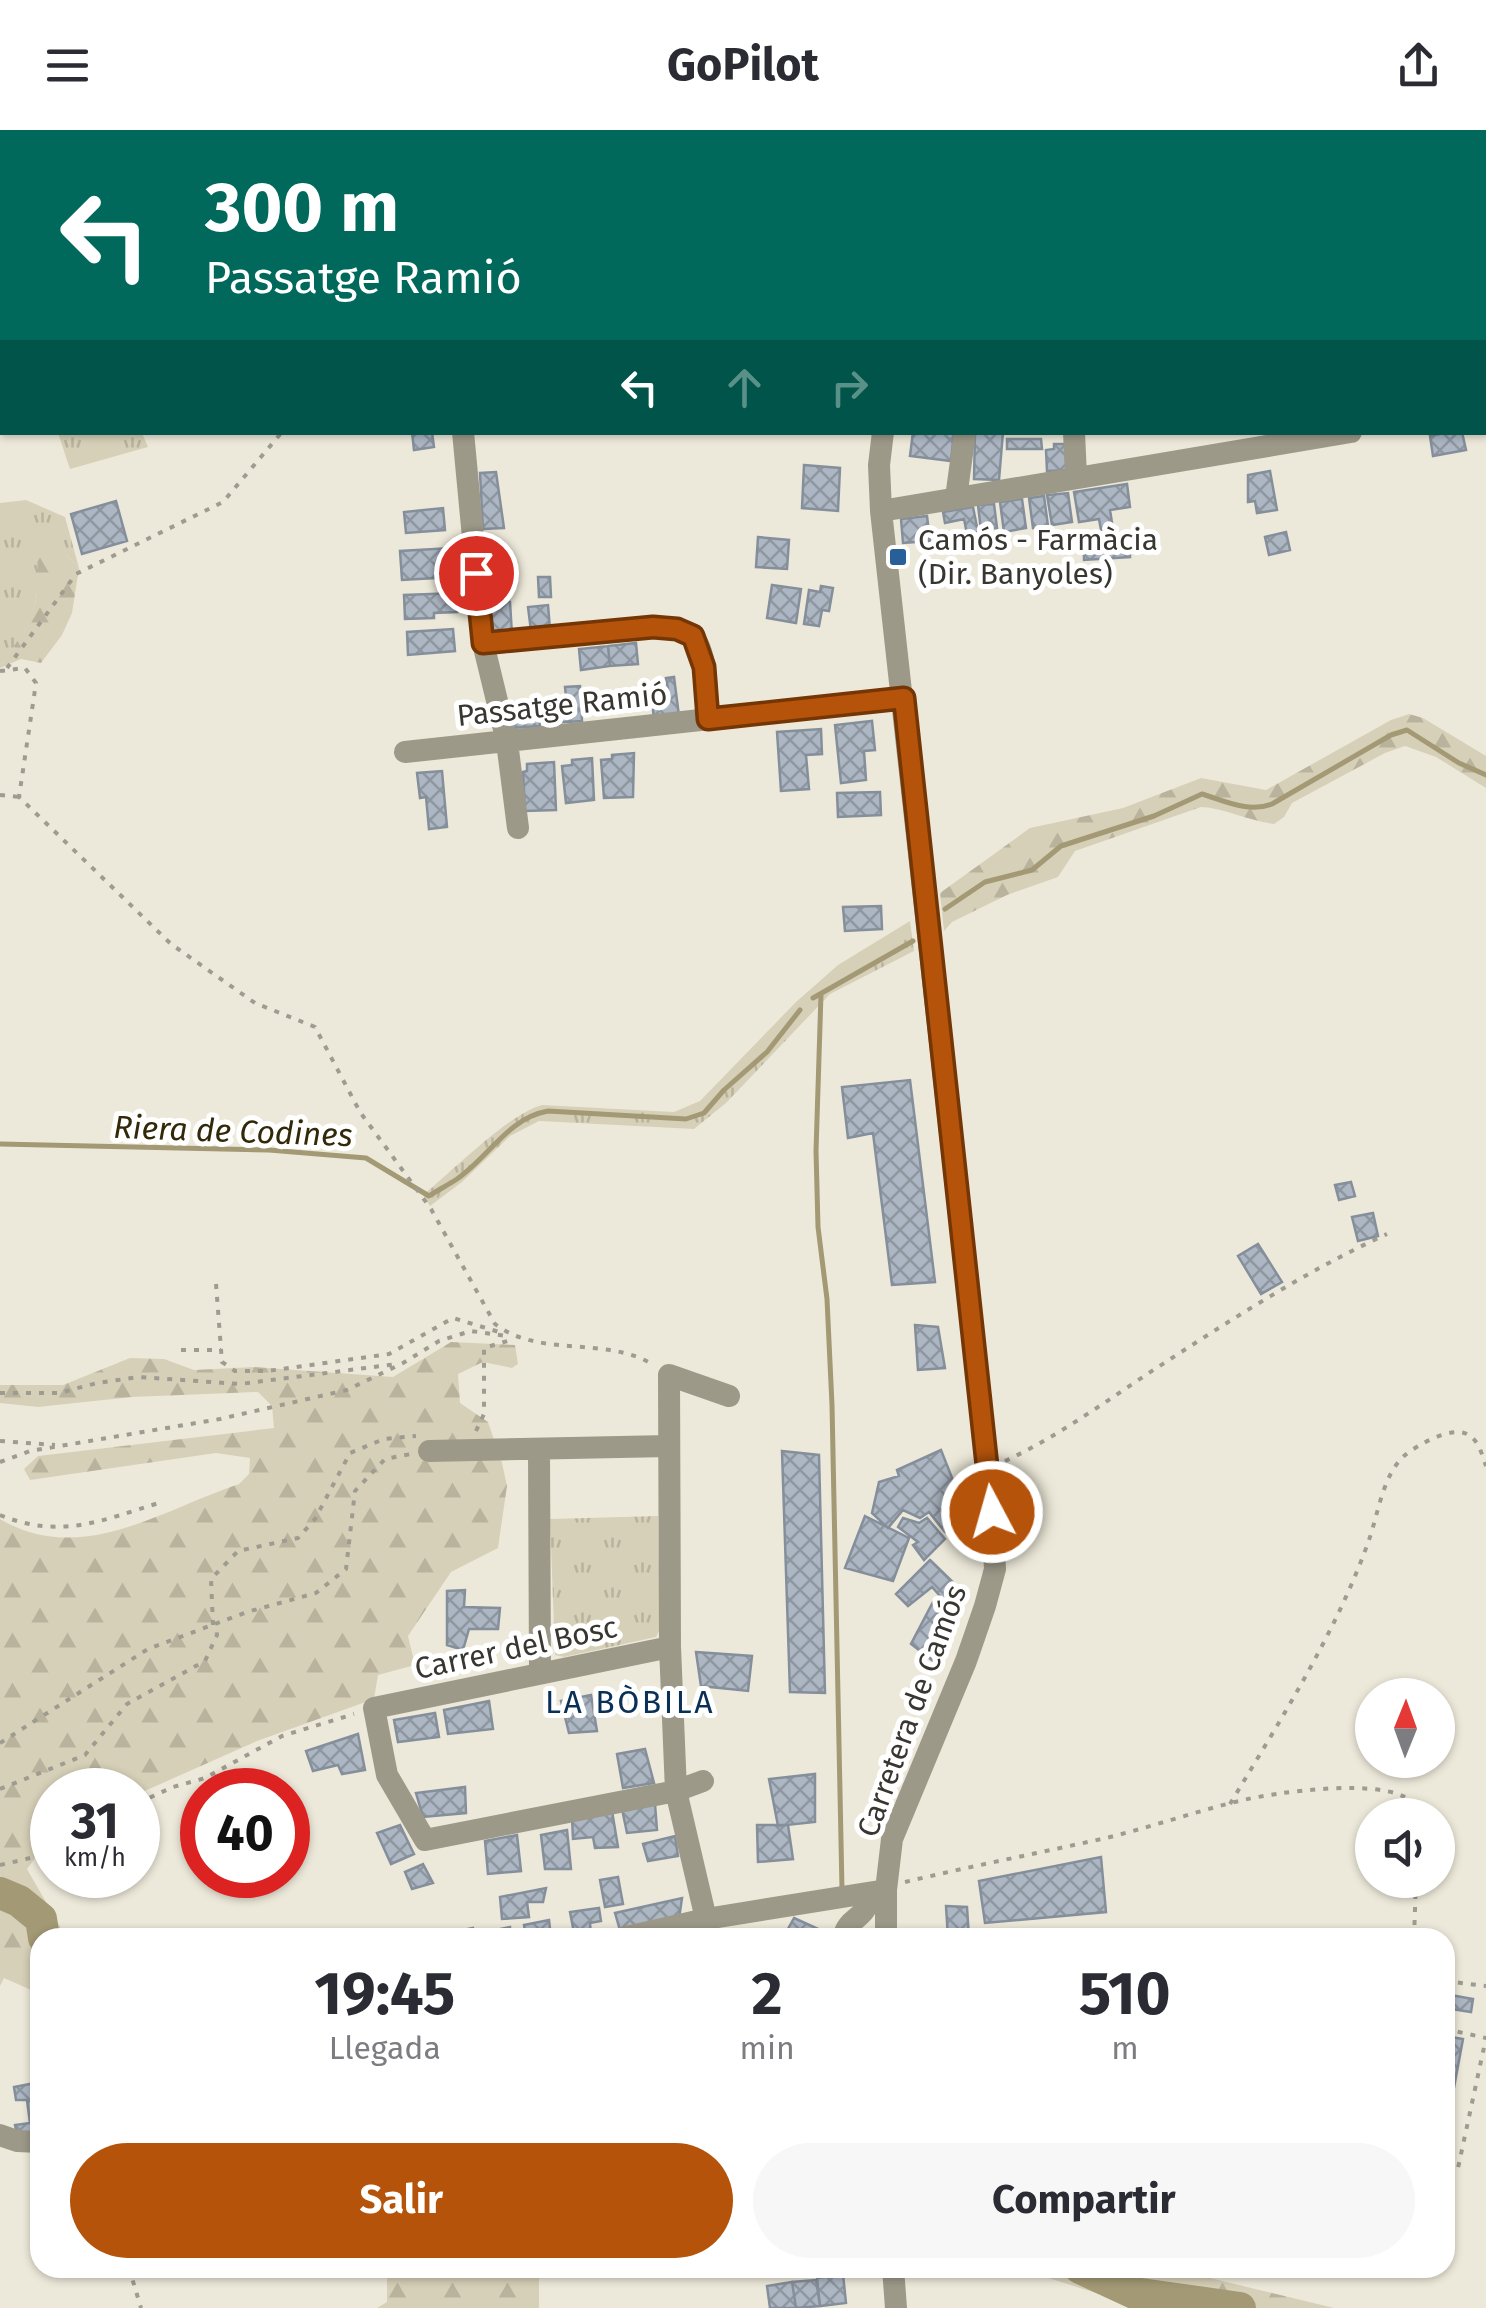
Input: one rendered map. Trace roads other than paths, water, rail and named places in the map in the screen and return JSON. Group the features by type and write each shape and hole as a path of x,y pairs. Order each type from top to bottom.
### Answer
{"street":[{"path":"462,435 483,643 507,742 518,828"},
{"name":"Carretera de Camós","path":"879,1904 892,1840 966,1662 995,1569 881,511 883,435"},
{"path":"956,498 966,435"},
{"path":"1074,435 1076,477"},
{"path":"881,511 1333,435"},
{"path":"483,643 618,630 677,629 693,636 700,648 708,719"},
{"name":"Passatge Ramió","path":"405,752 904,698"},
{"path":"706,1919 676,1790 670,1647 669,1375 729,1396"},
{"path":"423,1443 539,1451 669,1446"},
{"path":"539,1451 540,1674"},
{"name":"Carrer del Bosc","path":"670,1647 374,1708 387,1775 425,1840 676,1790"},
{"path":"676,1790 703,1782"},
{"path":"666,1928 836,1898 879,1904"},
{"path":"848,1928 852,1920 879,1904"},
{"path":"0,2135 30,2142"},
{"path":"893,2278 894,2308"}],"waterway":[{"name":"Riera de Codines","path":"945,909 985,882 1032,870 1061,846 1154,816 1202,794 1245,807 1272,804 1391,735 1407,730 1486,775"},
{"name":"Riera de Codines","path":"813,998 913,941"},
{"path":"821,994 816,1151 832,1405 842,1889"},
{"name":"Riera de Codines","path":"0,1144 269,1150 366,1158 429,1196 457,1179 510,1130 534,1115 548,1111 686,1119 704,1113 767,1052 800,1010"},
{"path":"0,1893 19,1901 41,1919 42,1928"},
{"path":"1102,2278 1134,2293 1240,2308"}],"place":[{"name":"Camós - Farmàcia (Dir. Banyoles)","path":"898,557"}],"district":[{"name":"LA BÒBILA","path":"630,1702"}]}
